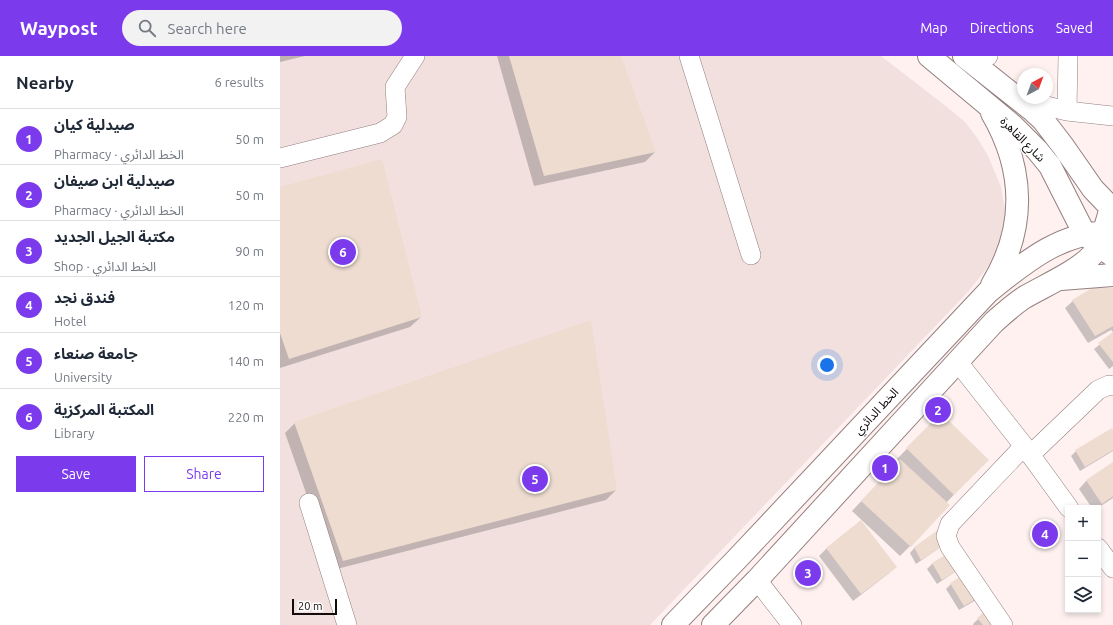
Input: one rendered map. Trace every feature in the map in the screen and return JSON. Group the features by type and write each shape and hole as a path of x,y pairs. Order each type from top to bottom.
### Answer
{"main road":[{"name":"شارع القاهرة","path":"936,58 1026,138 1050,166 1077,221 1103,240"},
{"name":"شارع القاهرة","path":"975,59 1017,98"},
{"path":"987,104 1000,126 1010,149 1016,174 1018,198 1016,223 1010,248 1001,270 988,292"},
{"name":"شارع القاهرة","path":"1024,104 1043,120 1093,190 1112,207"},
{"path":"713,625 757,580 980,336 1008,309 1087,261 1103,240 1112,207"},
{"name":"الخط الدائري","path":"672,625 736,560 988,292 1043,252 1057,244 1071,238 1103,240"},
{"path":"1056,280 1113,275"},
{"path":"736,560 757,580"}],"street":[{"path":"280,158 380,133 393,125 397,117 395,87 414,56"},
{"path":"689,56 751,255"},
{"path":"1067,111 1068,56"},
{"path":"1038,104 1067,111 1113,116"},
{"path":"957,361 1027,450 1067,505"},
{"path":"1003,625 950,547 946,536 950,524 1027,450 1098,390 1108,386 1113,386"},
{"path":"309,503 347,625"},
{"path":"1101,552 1113,568"},
{"path":"757,580 792,625"}],"shaded area":[{"path":"280,56 881,56 965,122 978,139 988,156 1001,187 1005,210 1004,237 995,258 967,293 650,625 280,625"}],"building":[{"path":"509,56 621,56 656,152 544,176"},
{"path":"382,159 422,317 289,359 280,333 280,187"},
{"path":"1092,288 1113,288 1113,326 1095,336 1072,300"},
{"path":"591,320 617,490 343,561 294,422"},
{"path":"1113,332 1113,362 1098,343"},
{"path":"941,413 989,460 954,495 906,448"},
{"path":"1112,428 1113,450 1085,467 1075,450"},
{"path":"900,459 950,505 911,547 861,501"},
{"path":"1113,462 1113,496 1102,504 1086,480"},
{"path":"861,520 897,567 861,594 826,548"},
{"path":"938,530 944,545 921,560 914,547"},
{"path":"955,549 965,566 942,580 932,563"},
{"path":"968,572 982,595 964,606 950,583"},
{"path":"994,604 1008,625 983,625 977,618"}],"place":[{"name":"المكتبة المركزية","path":"343,252"},
{"name":"صيدلية ابن صيفان","path":"938,410"},
{"name":"صيدلية كيان","path":"885,468"},
{"name":"جامعة صنعاء","path":"535,479"},
{"name":"فندق نجد","path":"1045,534"},
{"name":"مكتبة الجيل الجديد","path":"808,573"}]}
